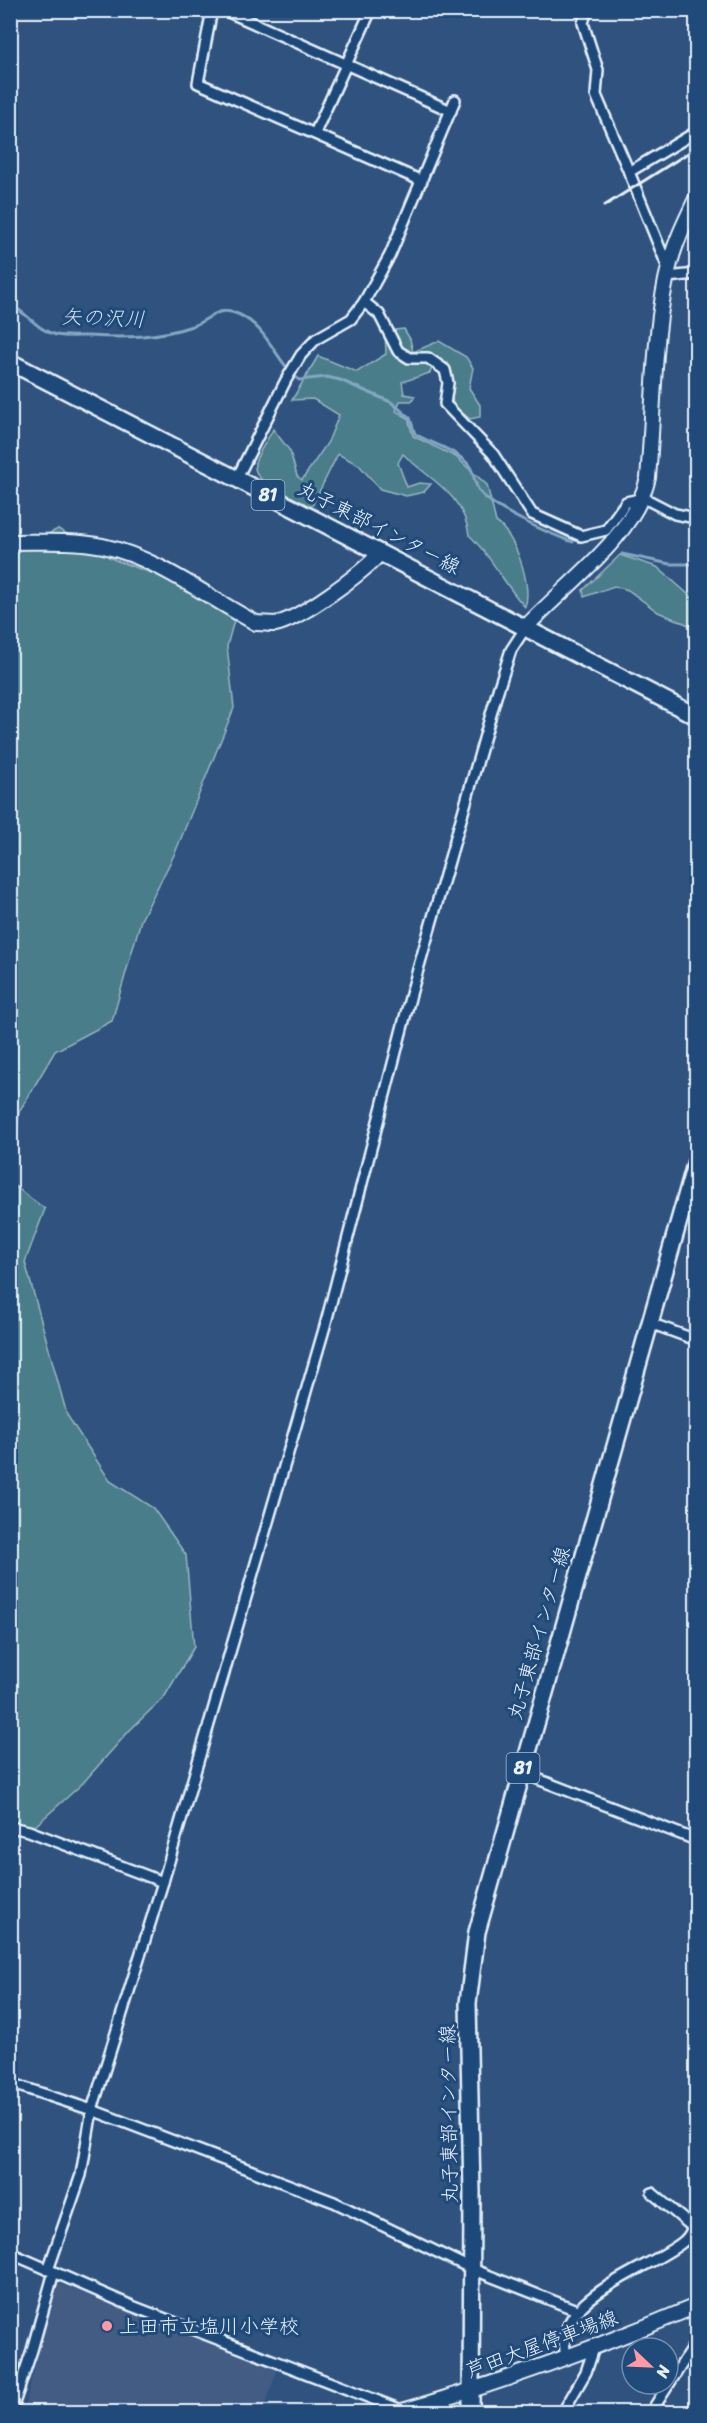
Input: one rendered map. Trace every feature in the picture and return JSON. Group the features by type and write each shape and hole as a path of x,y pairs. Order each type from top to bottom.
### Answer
{"main road":[{"name":"丸子東部インター線","path":"10,362 696,716"},
{"name":"丸子東部インター線","path":"471,2412 472,2269 468,2003 470,1977 482,1910 696,1161"}],"street":[{"path":"212,10 198,83 422,182"},
{"path":"224,10 451,111"},
{"path":"315,133 371,10"},
{"path":"588,10 583,23 598,70 596,95 668,273"},
{"path":"237,478 301,355 316,339 351,319 364,302 390,255 455,100"},
{"path":"629,172 696,132"},
{"path":"11,2412 32,2350 51,2271 81,2175 92,2110 163,1882 325,1326 411,994 498,690 511,650 526,627 630,521 644,498 648,478 661,315 668,273 678,238 696,199"},
{"path":"668,273 696,274"},
{"path":"364,302 379,314 398,351 410,358 428,358 445,370 448,383 445,404 493,454 532,514 581,536 606,530 626,502 644,498 675,514 696,518"},
{"path":"10,542 84,543 117,549 159,568 256,623 275,624 292,618 357,575 381,553"},
{"path":"650,1323 696,1340"},
{"path":"522,1773 696,1840"},
{"path":"10,1827 30,1831 163,1882"},
{"path":"10,2083 92,2110 334,2202 472,2269 579,2310"},
{"path":"567,2358 564,2342 579,2310 616,2279 665,2255 686,2240 695,2226 652,2193"},
{"path":"10,2253 402,2412"},
{"name":"芦田大屋停車場線","path":"402,2412 471,2392 567,2358 696,2306"},
{"path":"651,2412 696,2342"},
{"path":"563,2412 586,2372 594,2348"}],"shaded area":[{"name":"上田市立塩川小学校","path":"57,2283 278,2368 263,2412 23,2412"}],"green space":[{"path":"404,329 410,339 413,352 439,341 466,357 473,368 469,388 480,405 480,417 470,419 453,405 448,363 434,363 430,373 402,382 404,394 415,396 412,401 400,401 396,411 408,418 413,436 456,457 487,485 496,522 510,537 521,561 527,587 525,607 469,535 466,521 453,498 403,454 398,463 407,487 419,483 431,484 424,492 406,496 380,489 359,465 338,454 311,508 285,496 267,484 256,471 256,459 273,429 290,451 297,476 302,480 328,442 339,415 313,399 292,400 318,356 357,372 386,354 385,331"},
{"path":"58,529 115,560 154,574 236,613 227,646 234,708 175,853 141,920 112,1021 55,1051 19,1112 12,1184 45,1209 25,1262 67,1415 110,1481 153,1508 186,1555 194,1647 165,1696 130,1730 82,1784 33,1828 10,1819 10,552"},
{"path":"620,555 657,567 696,601 696,628 658,612 628,590 614,586 584,597 583,590"}],"waterway":[{"name":"矢の沢川","path":"10,305 50,333 68,336 153,335 192,326 219,312 238,314 249,320 265,336 284,364 299,380 327,377 340,380 391,402 410,418 415,434 449,450 467,463 478,489 487,499 524,521 573,542"},
{"name":"矢の沢川","path":"622,554 670,564 696,564"}],"railway":[{"path":"604,206 696,148"}],"place":[{"name":"上田市立塩川小学校","path":"107,2326"}]}
